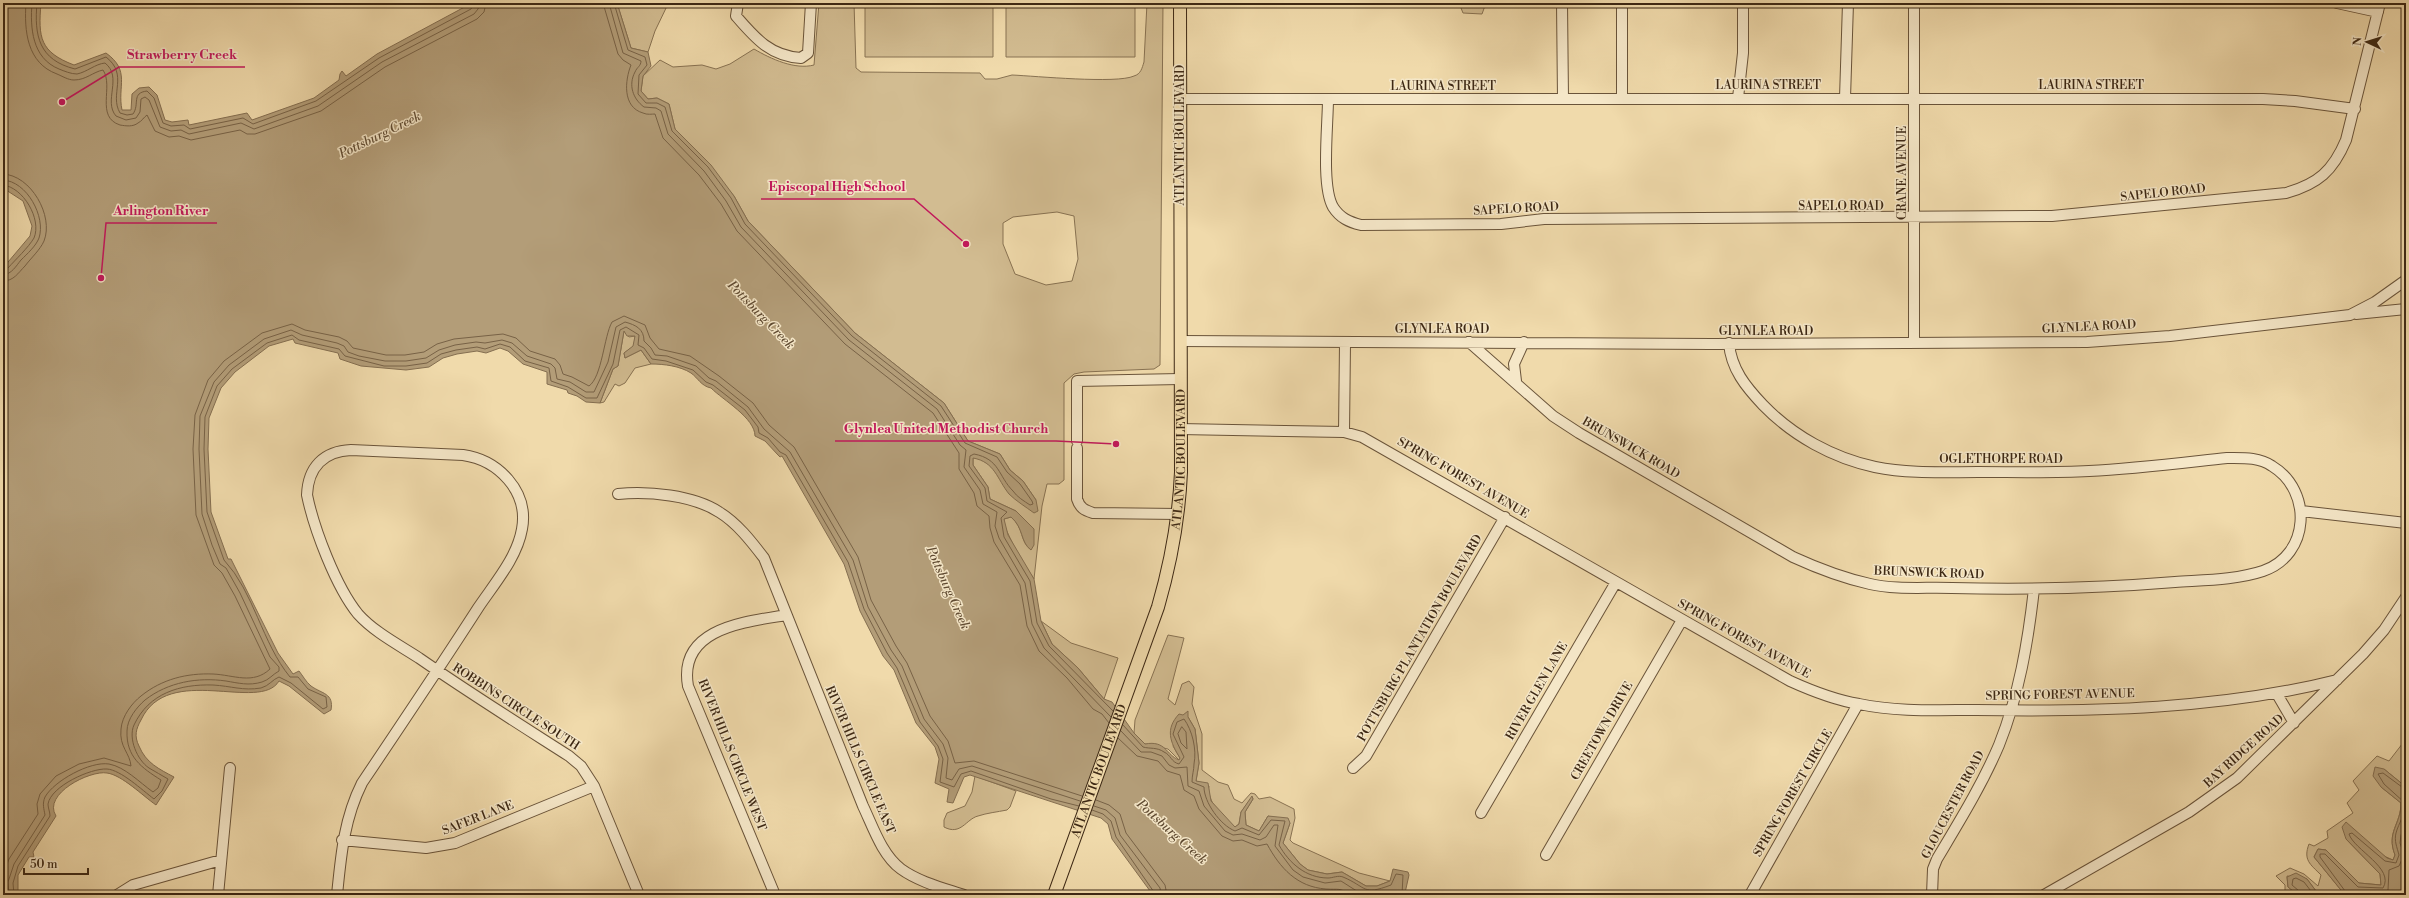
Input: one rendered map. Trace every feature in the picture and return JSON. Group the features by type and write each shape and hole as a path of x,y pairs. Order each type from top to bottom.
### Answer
{"main road":[{"name":"ATLANTIC BOULEVARD","path":"1054,895 1125,700 1168,573 1178,514 1180,429 1180,3"}],"street":[{"path":"738,3 736,16 758,42 766,48 801,58 808,53 811,3"},
{"path":"1562,3 1563,98"},
{"path":"1622,3 1622,98"},
{"path":"1738,98 1743,53 1743,3"},
{"path":"1845,98 1848,3"},
{"name":"CRANE AVENUE","path":"1914,3 1914,343"},
{"path":"2337,3 2379,7"},
{"name":"SAPELO ROAD","path":"1328,99 1328,194 1331,202 1339,214 1353,223 1370,226 1501,224 1544,220 2052,216 2286,193 2301,189 2328,171 2338,159 2346,140 2355,109 2379,7"},
{"name":"LAURINA STREET","path":"1180,99 2263,99 2294,100 2355,109"},
{"name":"GLYNLEA ROAD","path":"2350,315 2375,302 2406,280"},
{"name":"GLYNLEA ROAD","path":"1180,341 1729,344 2087,342 2170,336 2406,309"},
{"name":"BRUNSWICK ROAD","path":"1469,342 1516,381 1553,416 1579,433 1792,557 1815,567 1871,584 1908,587 2034,589 2113,587 2221,578 2263,571 2278,563 2290,550 2297,537 2301,511"},
{"path":"1516,381 1514,364 1524,342"},
{"path":"1344,432 1345,343"},
{"name":"OGLETHORPE ROAD","path":"1729,344 1733,364 1738,373 1774,416 1796,433 1829,452 1875,467 1906,472 2088,472 2227,458 2250,458 2272,465 2283,474 2297,494 2301,511"},
{"path":"1178,514 1093,513 1085,510 1080,506 1077,499 1077,445 1078,381 1180,379"},
{"name":"SPRING FOREST AVENUE","path":"1180,429 1344,432 1376,444 1790,681 1816,692 1858,704 1890,709 2011,711 2188,704 2277,694 2337,680"},
{"name":"ROBBINS CIRCLE SOUTH","path":"438,671 515,552 523,528 523,511 513,485 504,474 489,463 476,457 463,455 339,450 321,459 315,466 308,484 310,506 333,570 350,602 359,615 374,628 438,671 569,756 581,766 594,786 639,895"},
{"name":"RIVER HILLS CIRCLE EAST","path":"618,494 655,493 699,503 719,512 751,541 764,558 863,806 882,844 900,868 915,878 964,895"},
{"path":"2301,511 2406,523"},
{"name":"POTTSBURG PLANTATION BOULEVARD","path":"1353,768 1366,756 1505,517"},
{"name":"RIVER GLEN LANE","path":"1481,813 1616,582"},
{"name":"GLOUCESTER ROAD","path":"1932,895 1933,869 1936,859 1986,774 2011,711 2024,658 2034,589"},
{"name":"BAY RIDGE ROAD","path":"2044,895 2212,797 2237,778 2337,680 2384,630 2406,597"},
{"name":"RIVER HILLS CIRCLE WEST","path":"776,895 688,686 687,676 689,659 693,650 709,636 738,623 786,615"},
{"name":"CREETOWN DRIVE","path":"1546,855 1682,620"},
{"path":"337,895 342,840 348,815 362,783 438,671"},
{"path":"2277,694 2294,723"},
{"name":"SPRING FOREST CIRCLE","path":"1750,895 1858,704"},
{"path":"218,895 230,768"},
{"name":"SAFER LANE","path":"342,840 426,848 439,847 455,843 594,786"},
{"path":"117,895 133,885 221,860"}],"shaded area":[{"path":"617,3 699,3 668,4 655,31 648,52 631,48"},
{"path":"819,3 854,3 856,68 861,72 980,73 985,79 997,79 1012,75 1056,78 1125,78 1138,74 1144,62 1147,3 1163,3 1160,365 1154,369 1084,372 1074,374 1064,383 1064,480 1059,484 1047,484 1042,506 1034,579 1018,555 1004,525 1004,519 1011,517 1018,526 1025,543 1031,550 1016,511 990,499 988,487 973,465 973,457 982,460 993,467 998,476 1036,500 1023,481 1010,470 1000,454 968,441 944,403 855,333 748,221 734,196 675,129 669,104 657,98 648,99 641,91 643,76 660,60 673,67 702,65 716,69 730,64 754,49 783,63 799,66 814,65","holes":["1057,212 1074,216 1078,259 1072,281 1046,285 1015,274 1003,244 1003,223 1013,217"]},
{"path":"865,3 993,3 993,57 865,57"},
{"path":"1006,3 1135,3 1135,57 1006,57"},
{"path":"1459,3 1486,3 1482,14 1463,13"},
{"path":"624,331 629,337 635,336 634,346 624,353 625,358 641,350 651,364 635,368 625,383 619,386 615,384 604,402 600,403 613,369 618,366"},
{"path":"1041,621 1071,643 1118,658 1104,699 1078,668 1052,644"},
{"path":"1168,635 1184,638 1168,699 1175,705 1182,684 1189,681 1194,687 1192,704 1202,734 1202,770 1218,782 1228,785 1234,799 1242,803 1251,793 1255,794 1259,799 1270,797 1294,809 1295,818 1290,840 1293,843 1359,873 1390,881 1377,886 1366,886 1342,872 1327,874 1308,870 1300,864 1283,843 1290,823 1268,816 1259,831 1246,825 1245,812 1253,799 1252,797 1241,812 1239,824 1235,827 1230,824 1216,809 1210,797 1209,786 1196,781 1199,763 1195,729 1188,717 1173,746 1180,758 1179,760 1168,749 1145,744 1134,733 1135,720"},
{"path":"2406,739 2406,787 2384,769 2381,787 2401,803 2399,817 2392,840 2395,855 2393,860 2346,839 2380,874 2381,885 2359,883 2326,850 2318,849 2314,857 2345,895 2319,895 2307,879 2287,876 2288,887 2298,895 2285,895 2285,885 2276,876 2290,868 2304,874 2318,886 2321,875 2311,865 2307,858 2307,849 2309,844 2314,846 2328,838 2327,831 2353,813 2347,803 2359,790 2353,781 2377,756 2389,761"},
{"path":"975,776 1016,791 1010,807 1007,810 978,816 955,830 944,827 944,820 947,813 965,806 972,792"}],"water":[{"name":"Pottsburg Creek","path":"3,3 41,3 41,35 48,49 54,55 63,60 74,65 106,53 114,60 121,73 122,79 122,110 131,110 132,94 139,88 149,87 157,95 165,120 172,122 188,120 189,125 247,113 252,120 314,98 339,80 342,71 346,76 377,54 472,3 617,3 631,48 648,52 651,66 643,76 641,91 648,99 657,98 669,104 675,129 711,165 734,196 748,221 855,333 944,403 968,441 1000,454 1010,470 1023,481 1036,500 1038,511 1034,513 1009,494 991,467 980,460 973,458 973,465 988,487 990,499 1016,511 1034,529 1034,545 1031,550 1025,543 1015,521 1011,517 1004,519 1008,535 1034,579 1041,621 1052,644 1078,668 1104,699 1112,702 1134,733 1145,744 1152,743 1162,746 1171,755 1179,760 1180,758 1170,736 1171,730 1172,725 1179,714 1183,715 1188,711 1188,717 1195,729 1199,763 1196,781 1208,783 1211,801 1235,827 1239,824 1241,812 1252,796 1253,799 1245,812 1246,825 1259,831 1268,816 1288,818 1290,823 1283,843 1300,864 1308,870 1327,874 1342,872 1366,886 1377,886 1390,881 1393,869 1408,872 1409,875 1405,893 1409,895 1153,895 1112,839 1108,824 1101,818 970,775 964,777 953,803 947,802 949,789 935,783 939,759 935,747 916,723 894,670 883,656 860,611 844,564 782,456 780,457 765,441 755,436 754,429 738,410 711,388 702,384 691,373 672,366 651,364 641,350 625,358 624,353 633,346 635,336 627,336 624,331 618,366 613,369 600,403 586,402 577,396 568,393 567,390 547,384 547,372 523,364 508,351 500,348 486,353 477,351 457,354 443,358 429,367 406,370 361,366 340,359 338,353 295,343 293,339 269,346 235,372 221,388 209,418 208,449 211,512 228,559 231,559 278,653 293,674 299,671 311,686 329,697 331,700 331,710 324,714 289,686 279,681 269,689 253,692 192,691 171,694 154,703 139,723 136,739 142,752 149,761 174,777 156,805 126,782 113,775 99,773 80,779 62,792 56,800 53,808 56,816 33,852 34,857 29,857 18,875 18,895 3,895 3,268 30,236 32,226 23,201 3,188"},
{"path":"2375,767 2384,769 2406,787 2406,895 2345,895 2314,857 2318,849 2326,850 2359,883 2381,885 2380,874 2346,839 2342,827 2346,822 2387,858 2393,860 2395,855 2392,840 2399,817 2401,803 2381,787 2373,776"},
{"path":"2296,873 2307,879 2319,895 2298,895 2288,887 2287,877"}],"place":[{"name":"Strawberry Creek","path":"62,102"},
{"name":"Episcopal High School","path":"966,244"},
{"name":"Arlington River","path":"101,278"},
{"name":"Glynlea United Methodist Church","path":"1116,444"}]}
